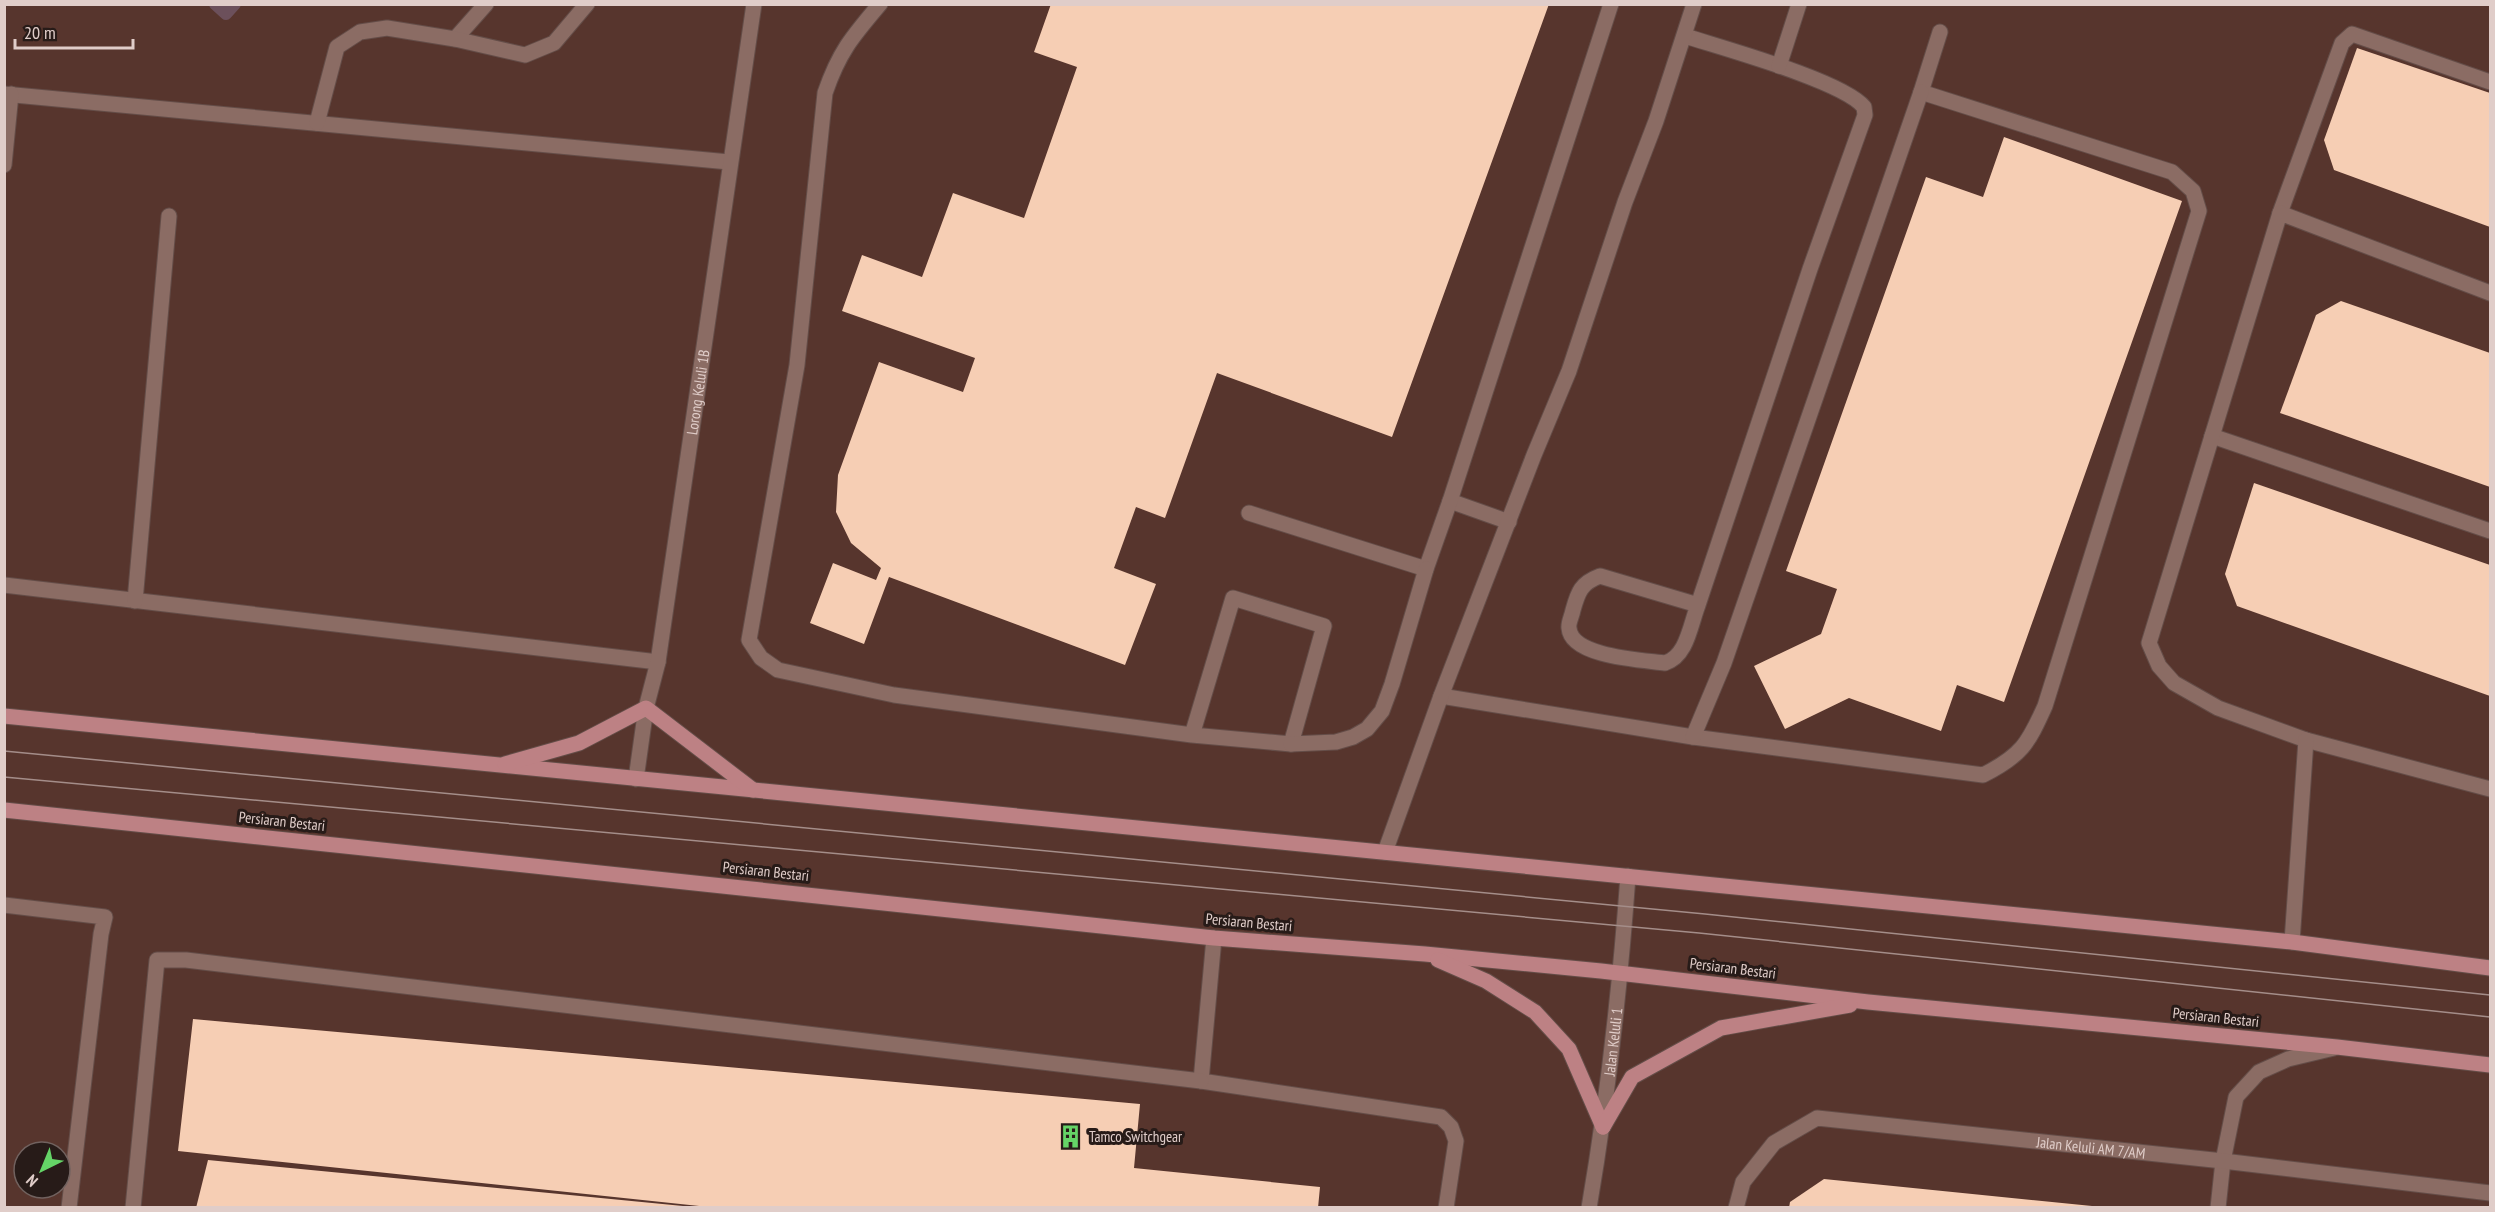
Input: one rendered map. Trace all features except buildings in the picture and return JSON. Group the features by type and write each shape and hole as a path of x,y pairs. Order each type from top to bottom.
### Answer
{"main road":[{"path":"496,766 579,743 646,708 753,790"},
{"path":"4,716 2292,942 2490,968"},
{"name":"Persiaran Bestari","path":"4,810 1214,938 1425,954 1621,973 1868,1002 2337,1047 2490,1065"},
{"path":"1425,954 1486,981 1535,1012 1569,1049 1603,1127"},
{"path":"1603,1127 1632,1077 1720,1028 1868,1002"}],"street":[{"path":"455,39 486,4"},
{"path":"317,123 337,47 360,32 387,28 455,39 525,55 554,43 587,4"},
{"name":"Lorong Keluli 1B","path":"636,779 646,708 658,662 729,162 754,4"},
{"path":"880,4 848,42 833,69 825,93 796,365 749,640 761,658 778,670 894,695 1192,735 1291,744 1336,742 1353,737 1367,729 1382,711 1426,569 1611,4"},
{"path":"1385,852 1441,696 1569,371 1694,4"},
{"path":"1779,66 1799,4"},
{"path":"1693,737 1724,663 1940,32"},
{"path":"2490,82 2352,34 2342,43 2280,213 2149,643 2159,666 2174,682 2218,708 2306,741 2490,789"},
{"path":"1685,36 1779,66 1849,94 1864,107 1865,115 1788,331 1698,606 1681,652 1674,660 1665,663 1583,648 1571,636 1569,627 1579,589 1588,581 1599,576 1698,606"},
{"path":"1441,696 1693,737 1983,775 2009,762 2031,737 2045,706 2199,211 2193,191 2172,172 1921,92"},
{"path":"4,165 8,94 729,162"},
{"path":"2280,213 2490,293"},
{"path":"135,601 169,216"},
{"path":"2212,436 2490,531"},
{"path":"1450,501 1509,522"},
{"path":"1249,513 1426,569"},
{"path":"4,585 658,662"},
{"path":"1192,735 1233,598 1324,626 1291,744"},
{"path":"2292,942 2306,741"},
{"name":"Jalan Keluli 1","path":"1589,1208 1603,1127 1621,973 1628,876"},
{"path":"4,905 105,917 101,934 69,1208"},
{"path":"1200,1081 1214,938"},
{"path":"133,1208 157,960 198,961 1200,1081 1442,1117 1451,1126 1456,1141 1446,1208"},
{"path":"2218,1208 2223,1161 2236,1097 2259,1072 2288,1059 2337,1047"},
{"name":"Jalan Keluli AM 7/AM","path":"1736,1208 1743,1182 1774,1143 1817,1118 2223,1161 2490,1193"}],"shaded area":[{"path":"5,5 2490,5 2490,1207 5,1208"}],"waterway":[{"path":"215,4 226,14 235,4"}],"tram line":[{"path":"4,751 1705,914 2490,995"},
{"path":"4,777 1699,933 2490,1017"}],"place":[{"name":"Tamco Switchgear","path":"1071,1136"}]}
